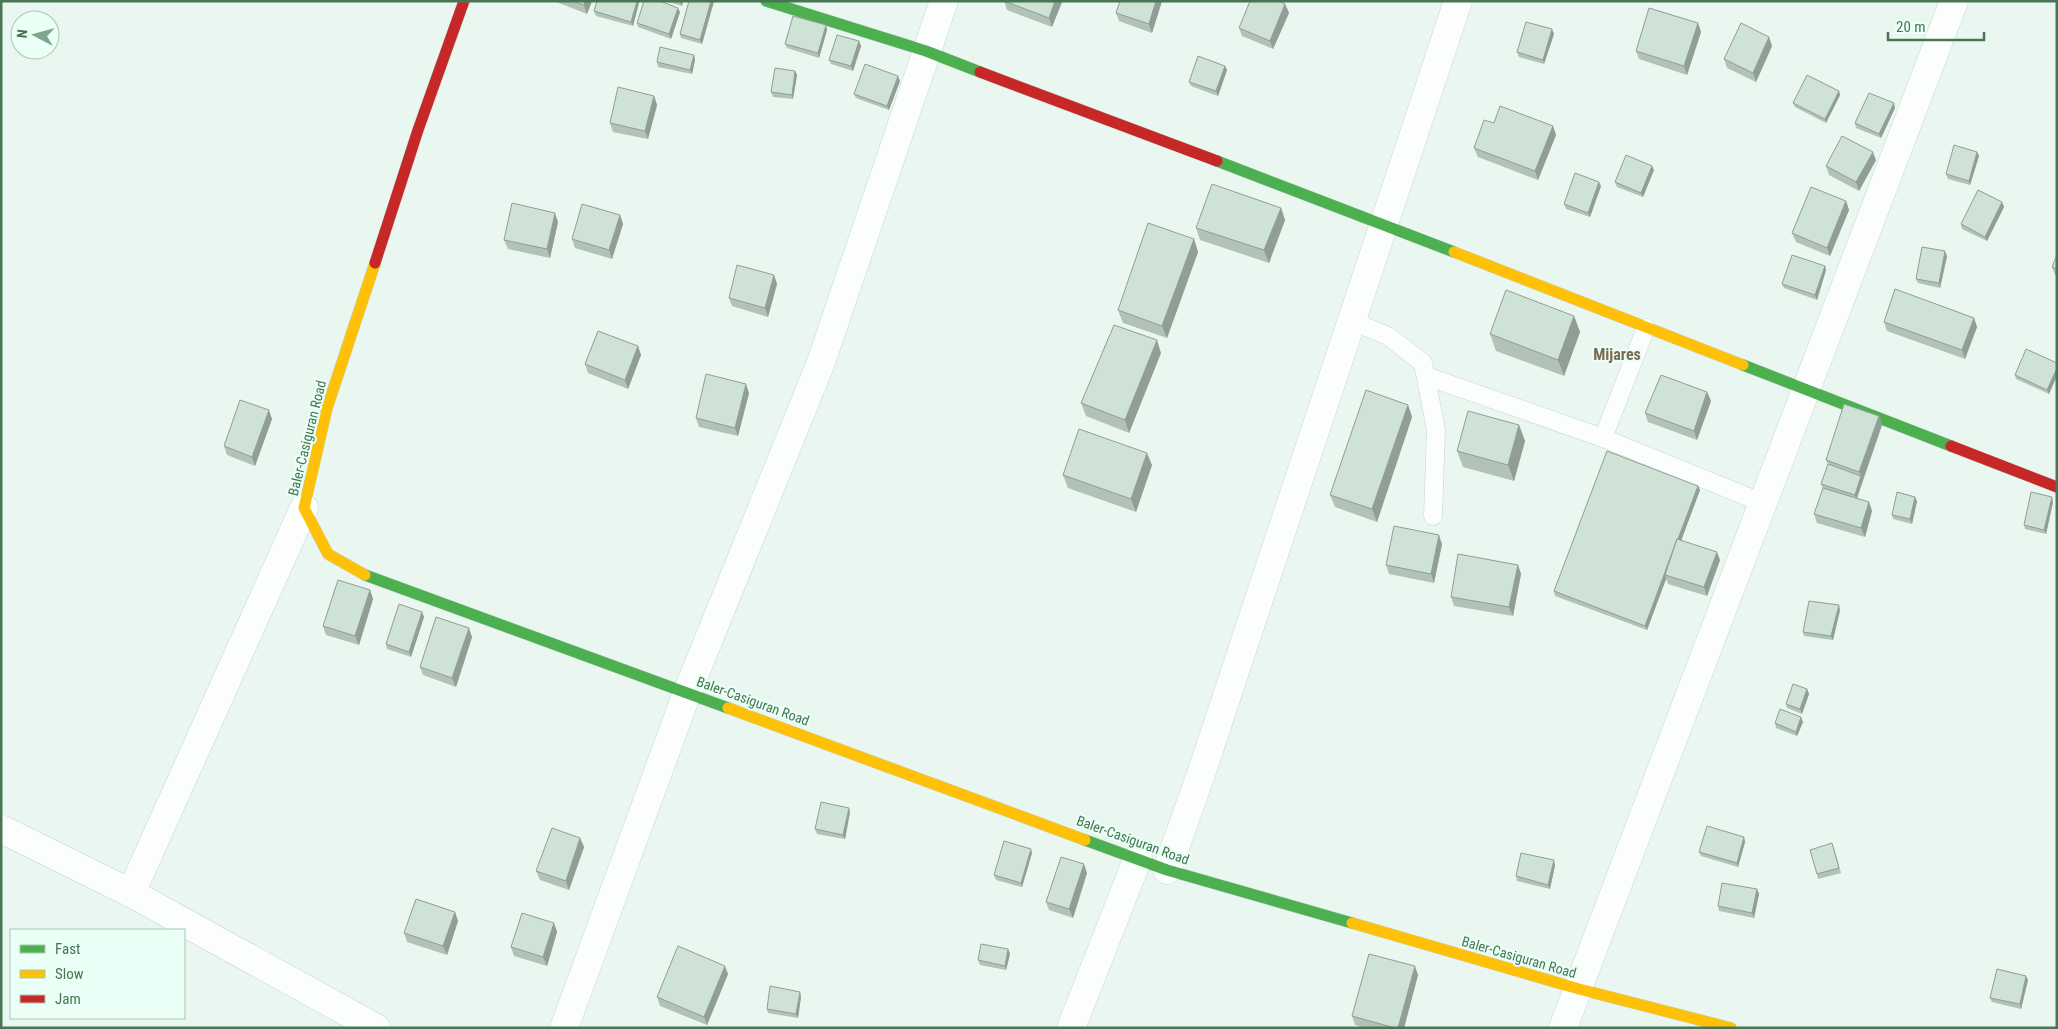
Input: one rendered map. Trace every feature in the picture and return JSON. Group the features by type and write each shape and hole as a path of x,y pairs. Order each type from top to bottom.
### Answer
{"main road":[{"name":"Baler-Casiguran Road","path":"464,1 415,140 327,408 304,508 328,554 363,574 1167,870 1579,989 1731,1028"},
{"path":"766,1 926,51 1383,224 1646,328 2057,486"}],"street":[{"path":"564,1028 688,693 820,365 944,1"},
{"path":"1167,870 1201,774 1458,1"},
{"path":"1562,1028 1579,989 1954,1"},
{"path":"131,893 304,508"},
{"path":"1,829 131,893 376,1028"},
{"path":"1070,1028 1138,858"}],"lane":[{"path":"1351,321 1388,336 1423,363 1436,430 1433,516"},
{"path":"1603,438 1646,328"},
{"path":"1426,376 1603,438 1764,503"}],"building":[{"path":"573,1 585,1 584,5"},
{"path":"597,1 637,1 631,22 594,11"},
{"path":"644,1 660,1 678,8 669,34 637,23"},
{"path":"689,1 711,1 700,40 680,34"},
{"path":"1004,1 1055,1 1049,18"},
{"path":"1120,1 1156,1 1149,24 1116,13"},
{"path":"1250,1 1279,1 1285,4 1270,41 1239,28"},
{"path":"1649,8 1698,23 1684,66 1636,51"},
{"path":"793,16 826,25 818,53 785,44"},
{"path":"1526,22 1552,29 1543,60 1517,52"},
{"path":"1741,23 1769,37 1753,73 1724,59"},
{"path":"837,35 859,41 851,66 829,60"},
{"path":"660,47 694,55 690,70 657,62"},
{"path":"1198,56 1225,66 1216,91 1189,82"},
{"path":"865,64 898,76 887,106 854,94"},
{"path":"775,68 795,71 792,95 771,92"},
{"path":"1807,75 1839,91 1825,119 1793,103"},
{"path":"618,87 654,96 645,131 610,123"},
{"path":"1869,93 1894,103 1879,134 1855,123"},
{"path":"1500,106 1553,126 1535,171 1474,148 1484,120 1494,123"},
{"path":"1842,136 1873,152 1856,182 1826,166"},
{"path":"1954,145 1977,152 1969,181 1946,174"},
{"path":"1626,155 1652,166 1641,193 1615,182"},
{"path":"1575,173 1599,182 1588,213 1564,204"},
{"path":"1212,184 1281,208 1264,250 1196,228"},
{"path":"1811,187 1846,201 1827,248 1792,233"},
{"path":"1978,190 2002,202 1985,237 1961,224"},
{"path":"512,203 555,213 547,249 504,240"},
{"path":"582,204 620,215 609,250 572,239"},
{"path":"1148,223 1194,239 1162,326 1118,310"},
{"path":"1922,247 1945,251 1939,283 1916,279"},
{"path":"1792,255 1825,266 1815,295 1782,284"},
{"path":"2057,255 2057,269 2052,267"},
{"path":"737,265 774,275 765,308 729,298"},
{"path":"1895,289 1974,318 1962,350 1884,322"},
{"path":"1506,290 1574,316 1558,360 1490,334"},
{"path":"1114,325 1157,340 1125,420 1081,403"},
{"path":"598,331 638,346 625,380 585,364"},
{"path":"2026,349 2057,363 2057,368 2047,390 2015,375"},
{"path":"706,374 746,384 735,428 696,418"},
{"path":"1661,375 1707,392 1694,431 1645,413"},
{"path":"1366,390 1408,405 1372,509 1330,495"},
{"path":"240,400 269,410 252,457 224,446"},
{"path":"1844,404 1879,416 1859,472 1826,460"},
{"path":"1468,411 1519,425 1508,465 1457,451"},
{"path":"1079,429 1147,453 1131,499 1063,475"},
{"path":"1607,451 1698,486 1645,626 1554,591"},
{"path":"1828,464 1861,476 1855,495 1821,484"},
{"path":"1823,488 1869,502 1861,528 1814,514"},
{"path":"1897,492 1915,497 1910,519 1892,515"},
{"path":"2031,492 2052,497 2044,530 2024,525"},
{"path":"1394,526 1439,535 1431,574 1386,565"},
{"path":"1677,539 1717,552 1704,587 1665,575"},
{"path":"1458,554 1518,565 1509,607 1451,597"},
{"path":"338,580 370,590 355,636 323,626"},
{"path":"1809,601 1839,605 1831,636 1803,632"},
{"path":"399,604 422,612 409,652 386,644"},
{"path":"436,617 469,628 452,678 420,667"},
{"path":"1793,684 1807,689 1800,709 1786,704"},
{"path":"1780,709 1801,717 1796,732 1775,723"},
{"path":"821,802 849,808 843,835 815,829"},
{"path":"1707,826 1744,837 1737,863 1699,852"},
{"path":"552,828 580,838 566,881 536,871"},
{"path":"1004,841 1031,849 1021,883 994,875"},
{"path":"1832,843 1839,868 1817,874 1810,850"},
{"path":"1521,853 1554,860 1548,885 1516,876"},
{"path":"1061,857 1084,864 1069,909 1046,902"},
{"path":"1722,883 1757,889 1752,913 1718,906"},
{"path":"416,899 455,912 443,946 404,933"},
{"path":"522,913 554,923 543,957 511,947"},
{"path":"981,944 1008,949 1005,966 978,960"},
{"path":"678,946 725,966 704,1017 657,997"},
{"path":"1369,954 1415,966 1398,1028 1352,1016"},
{"path":"1997,969 2026,976 2020,1004 1990,998"},
{"path":"770,986 800,992 796,1014 767,1009"}],"traffic: fast":[{"path":"766,1 926,51 980,72"},
{"path":"1217,161 1454,252"},
{"path":"1743,365 1951,446"},
{"path":"365,575 728,708"},
{"path":"1085,840 1167,870 1352,923"}],"traffic: slow":[{"path":"1454,252 1743,365"},
{"path":"365,575 328,554 304,508 327,408 375,263"},
{"path":"728,708 1085,840"},
{"path":"1352,923 1579,989 1731,1028"}],"traffic: jam":[{"path":"375,263 418,130 464,1"},
{"path":"980,72 1217,161"},
{"path":"1951,446 2057,487"}],"district":[{"name":"Mijares","path":"1617,354"}]}
